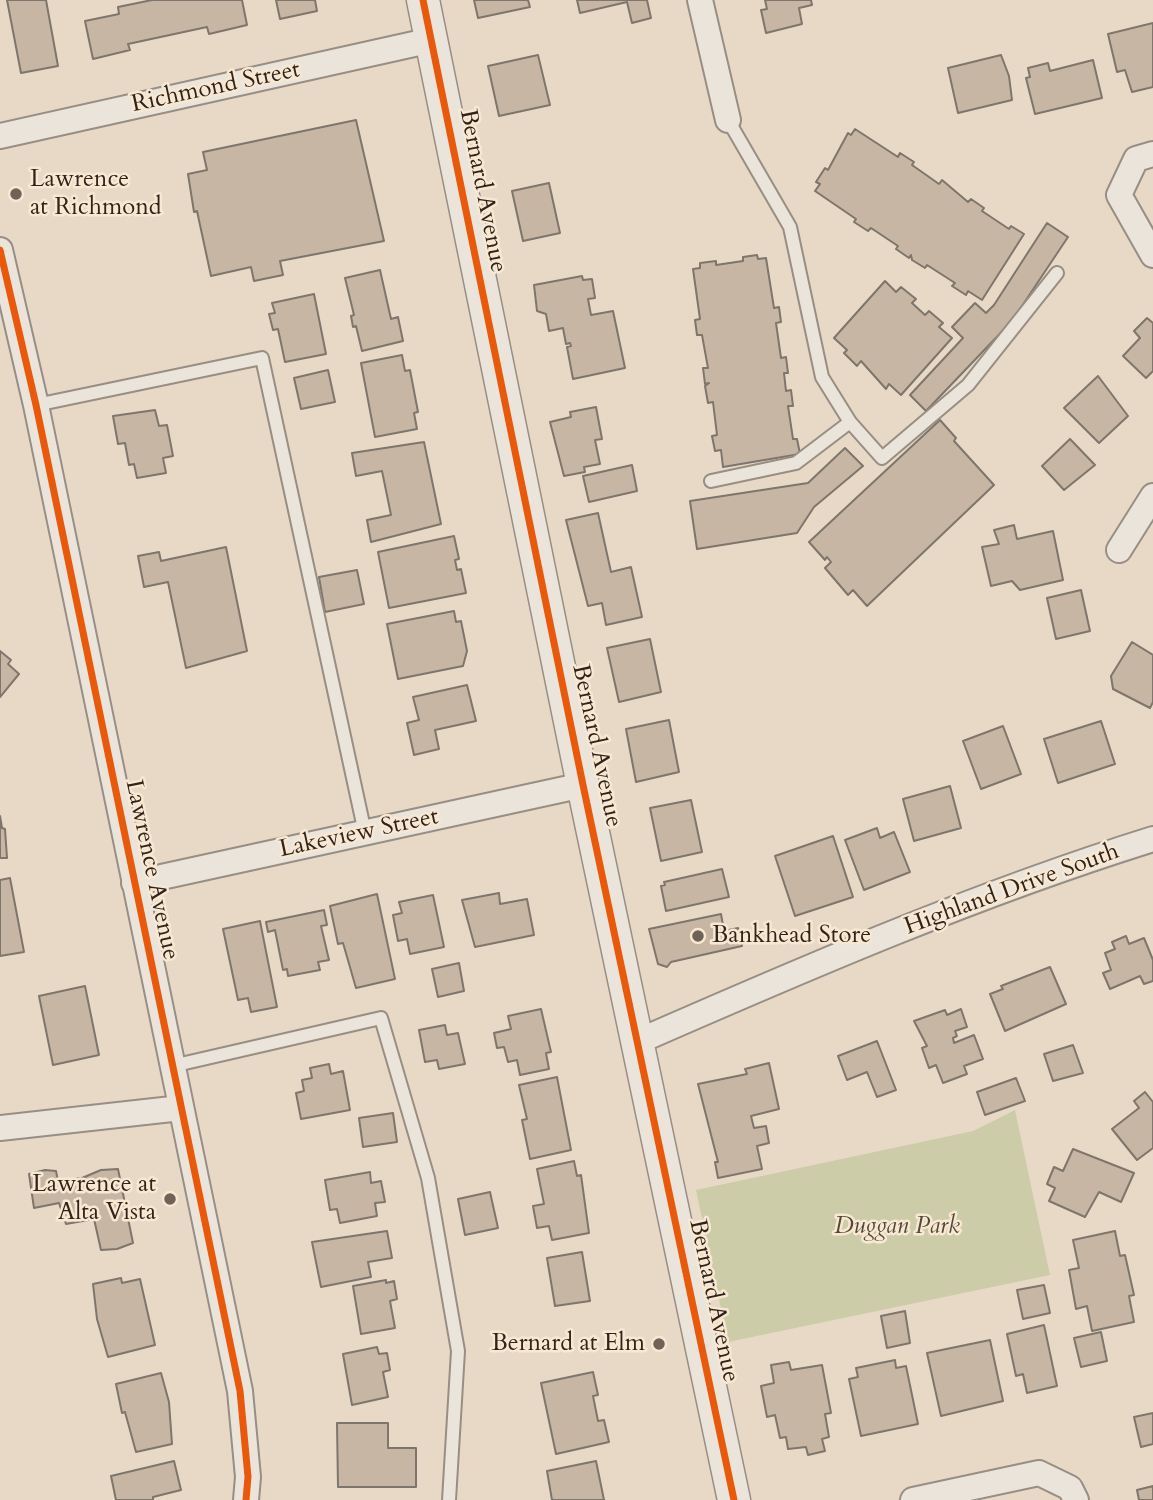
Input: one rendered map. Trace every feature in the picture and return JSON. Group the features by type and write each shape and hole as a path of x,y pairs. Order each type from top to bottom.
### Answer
{"street":[{"name":"Bernard Avenue","path":"424,0 583,785 734,1500"},
{"path":"700,0 728,120"},
{"name":"Richmond Street","path":"0,136 432,40"},
{"path":"1153,154 1136,159 1119,195 1153,255"},
{"name":"Lawrence Avenue","path":"0,250 36,405 240,1391 248,1478 246,1500"},
{"path":"1119,550 1153,496"},
{"name":"Lakeview Street","path":"134,883 583,785"},
{"name":"Highland Drive South","path":"639,1041 804,969 1038,875 1153,839"},
{"path":"0,1128 181,1108"},
{"path":"913,1500 1039,1472 1070,1488 1076,1500"}],"lane":[{"path":"728,120 790,227 822,377 850,422 882,458 968,385 1057,273"},
{"path":"36,405 262,358 365,832"},
{"path":"711,481 796,463 850,422"},
{"path":"172,1066 381,1018 428,1178 458,1351 449,1500"}],"green space":[{"name":"Duggan Park","path":"1015,1110 1050,1275 728,1342 696,1190 973,1131"}],"building":[{"path":"7,0 46,0 58,66 21,73"},
{"path":"152,0 242,0 247,25 209,34 207,27 128,44 130,50 93,59 85,21 119,14 118,7"},
{"path":"276,0 315,0 317,11 280,19"},
{"path":"474,0 528,0 530,7 478,18"},
{"path":"577,0 647,0 651,18 632,23 627,2 580,13"},
{"path":"765,0 811,0 812,5 799,8 802,24 766,33 761,10 767,9"},
{"path":"1153,23 1153,87 1132,92 1125,70 1117,72 1108,34"},
{"path":"538,55 550,105 499,116 488,66"},
{"path":"1001,55 1009,76 1012,100 958,113 948,68"},
{"path":"1093,60 1102,98 1035,114 1026,78 1030,77 1028,68 1048,63 1050,71"},
{"path":"356,120 384,241 280,261 283,275 254,281 251,267 211,276 197,211 194,212 188,174 207,170 203,152"},
{"path":"855,129 898,157 900,153 914,162 912,165 939,184 942,180 968,202 971,199 984,208 982,211 1009,229 1011,226 1024,234 982,300 968,291 966,295 952,286 955,283 927,265 925,268 912,260 911,255 909,258 896,249 898,246 871,228 868,231 854,222 856,219 815,191 820,184 816,182 825,168 828,170 848,133 851,135"},
{"path":"549,183 560,233 523,241 512,191"},
{"path":"1047,223 1068,237 1012,321 926,411 910,395 963,338 952,327 975,303 986,313 994,305"},
{"path":"757,255 758,259 766,258 774,308 779,307 781,322 776,323 781,358 786,357 786,391 791,390 793,406 788,406 793,439 797,439 800,454 723,467 721,450 715,451 712,436 717,435 713,402 708,403 705,386 709,383 705,384 703,368 708,368 702,335 697,335 695,320 700,319 693,269 700,268 700,263 716,261 716,265 743,261 743,257"},
{"path":"380,270 391,319 398,317 403,341 362,351 356,326 353,327 351,316 354,315 345,278"},
{"path":"582,276 583,280 592,279 595,298 588,299 591,315 613,311 625,368 573,379 567,347 571,346 570,343 566,344 563,328 549,331 546,314 537,311 534,285"},
{"path":"885,281 896,292 901,287 916,299 912,303 925,315 929,311 943,323 939,327 952,338 901,395 889,384 886,389 861,361 857,366 844,353 847,350 834,338"},
{"path":"314,294 326,354 285,362 278,329 273,330 269,314 275,313 272,303"},
{"path":"1147,318 1153,323 1153,371 1146,378 1123,356 1140,338 1134,331"},
{"path":"402,355 405,371 410,370 418,412 414,413 417,429 375,437 361,363"},
{"path":"328,370 335,402 301,409 294,378"},
{"path":"1098,376 1128,416 1099,443 1064,408"},
{"path":"596,407 602,439 595,440 600,464 584,467 585,472 564,476 550,422 571,417 570,412"},
{"path":"155,410 159,426 167,425 173,456 163,458 166,473 137,478 134,464 129,465 125,443 118,444 113,416"},
{"path":"940,420 956,438 954,441 994,485 867,606 853,590 848,595 825,568 831,562 827,557 825,560 809,542"},
{"path":"1070,439 1095,465 1064,490 1042,466"},
{"path":"424,442 441,524 371,542 367,520 391,515 382,471 356,476 352,453"},
{"path":"845,448 863,466 814,507 797,533 697,549 690,501 808,483"},
{"path":"632,465 637,491 589,502 583,476"},
{"path":"598,513 611,572 631,567 642,617 606,625 602,603 588,606 566,520"},
{"path":"1014,525 1017,539 1053,531 1063,580 1020,590 1012,581 991,586 982,547 999,544 994,530"},
{"path":"454,536 459,559 455,560 457,570 461,569 466,593 389,608 378,552"},
{"path":"226,547 247,651 186,668 168,582 144,587 138,556 159,552 161,561"},
{"path":"357,570 364,604 325,612 319,577"},
{"path":"1081,590 1090,631 1056,639 1047,598"},
{"path":"454,611 456,622 461,621 467,651 463,666 398,679 387,624"},
{"path":"650,639 661,692 619,702 607,648"},
{"path":"1132,642 1153,655 1153,702 1150,708 1113,689 1111,676"},
{"path":"0,651 11,660 8,664 19,674 0,697"},
{"path":"467,685 476,721 435,730 439,749 414,755 407,723 419,720 413,697"},
{"path":"669,720 679,772 636,782 626,729"},
{"path":"1101,721 1115,764 1058,783 1044,739"},
{"path":"1003,726 1021,774 981,789 963,741"},
{"path":"950,786 961,828 914,841 903,799"},
{"path":"691,800 702,852 661,861 650,808"},
{"path":"0,816 2,828 5,829 7,858 0,858"},
{"path":"877,828 880,838 894,832 910,872 864,890 845,840"},
{"path":"833,836 853,897 795,916 775,856"},
{"path":"722,869 729,897 666,911 661,886 665,885 664,882"},
{"path":"10,878 24,952 0,956 0,880"},
{"path":"499,893 500,904 527,899 534,935 475,947 462,900"},
{"path":"377,894 395,979 356,988 343,943 338,944 330,906"},
{"path":"433,895 444,947 410,954 407,939 398,941 393,915 402,913 399,902"},
{"path":"324,910 327,925 321,926 329,960 318,962 320,970 288,976 287,969 283,970 275,930 268,932 266,922"},
{"path":"721,914 724,931 738,928 742,946 671,962 667,967 658,964 649,929"},
{"path":"260,921 277,1007 251,1012 248,998 238,1000 223,929"},
{"path":"1126,936 1129,944 1144,938 1153,960 1153,981 1144,984 1140,976 1110,989 1103,973 1111,970 1105,953 1115,949 1112,942"},
{"path":"459,963 464,991 438,997 432,969"},
{"path":"1050,967 1066,1004 1005,1031 990,994 1003,989 1001,986"},
{"path":"85,986 99,1055 53,1065 39,996"},
{"path":"541,1009 551,1052 546,1053 549,1069 520,1075 517,1060 508,1062 504,1047 497,1048 494,1033 511,1029 508,1016"},
{"path":"961,1009 967,1027 955,1031 957,1036 953,1038 954,1043 974,1035 983,1059 964,1066 967,1074 943,1083 936,1065 929,1068 922,1048 927,1046 914,1021 945,1010 947,1015"},
{"path":"445,1025 447,1035 458,1033 465,1064 439,1069 437,1060 425,1062 419,1030"},
{"path":"877,1041 896,1090 877,1097 867,1072 847,1080 838,1056"},
{"path":"1073,1045 1083,1073 1053,1081 1044,1054"},
{"path":"769,1063 779,1109 751,1116 754,1128 766,1126 769,1143 757,1146 762,1169 718,1178 715,1162 718,1162 698,1084 747,1074 745,1069"},
{"path":"329,1064 331,1074 343,1071 350,1110 301,1119 296,1093 304,1091 302,1080 312,1078 310,1068"},
{"path":"557,1077 571,1150 530,1159 522,1120 527,1119 519,1085"},
{"path":"1016,1078 1025,1101 985,1115 977,1092"},
{"path":"1145,1092 1153,1102 1153,1148 1137,1160 1112,1129 1139,1108 1134,1101"},
{"path":"393,1113 397,1142 363,1147 359,1118"},
{"path":"1073,1149 1134,1173 1121,1202 1099,1192 1085,1217 1049,1201 1055,1188 1047,1184 1054,1167 1063,1171"},
{"path":"574,1161 577,1176 581,1175 589,1233 552,1240 549,1226 537,1228 533,1206 544,1204 537,1169"},
{"path":"118,1169 133,1243 117,1249 101,1250 94,1219 66,1224 59,1203 34,1208 29,1174 45,1170 56,1171 58,1181 82,1178 101,1170"},
{"path":"370,1172 371,1183 381,1181 385,1202 375,1203 377,1216 340,1223 337,1209 330,1210 325,1180"},
{"path":"490,1192 498,1228 465,1235 458,1199"},
{"path":"387,1231 392,1258 368,1262 371,1277 321,1287 312,1242"},
{"path":"1115,1231 1120,1256 1125,1255 1134,1295 1129,1296 1134,1322 1092,1331 1087,1306 1076,1309 1069,1270 1079,1268 1073,1240"},
{"path":"582,1252 590,1301 555,1306 547,1258"},
{"path":"121,1278 122,1283 140,1279 155,1345 108,1357 97,1319 93,1284"},
{"path":"386,1280 386,1283 394,1281 397,1299 390,1301 395,1328 361,1334 353,1286"},
{"path":"1044,1285 1050,1313 1023,1319 1017,1290"},
{"path":"905,1311 910,1343 887,1348 881,1316"},
{"path":"1044,1325 1057,1386 1027,1393 1023,1374 1016,1376 1007,1334"},
{"path":"1101,1332 1107,1361 1081,1367 1074,1338"},
{"path":"990,1340 1003,1401 941,1416 927,1353"},
{"path":"377,1347 379,1354 387,1353 390,1370 383,1372 388,1397 352,1405 343,1354"},
{"path":"895,1360 896,1368 906,1366 918,1424 861,1436 849,1379 858,1377 856,1368"},
{"path":"789,1362 791,1370 822,1365 831,1413 825,1414 829,1437 822,1439 825,1451 808,1455 806,1447 788,1449 786,1437 780,1438 775,1415 767,1417 761,1386 774,1383 771,1365"},
{"path":"593,1372 598,1395 593,1396 598,1421 604,1420 609,1442 556,1454 541,1383"},
{"path":"161,1373 169,1402 172,1444 136,1452 125,1412 122,1413 116,1384"},
{"path":"1153,1413 1153,1444 1141,1447 1134,1417"},
{"path":"337,1423 388,1423 388,1448 416,1448 416,1487 338,1487"},
{"path":"174,1461 181,1490 153,1497 153,1500 116,1500 111,1476"},
{"path":"596,1461 604,1500 552,1500 547,1471"},
{"path":"1153,1486 1153,1500 1139,1500 1137,1490"}],"cycle path":[{"path":"423,0 583,785 734,1500"},
{"path":"0,250 36,405 240,1391 248,1477 246,1500"}],"place":[{"name":"Lawrence at Richmond","path":"16,194"},
{"name":"Bankhead Store","path":"698,936"},
{"name":"Lawrence at Alta Vista","path":"170,1199"},
{"name":"Bernard at Elm","path":"659,1344"}]}
